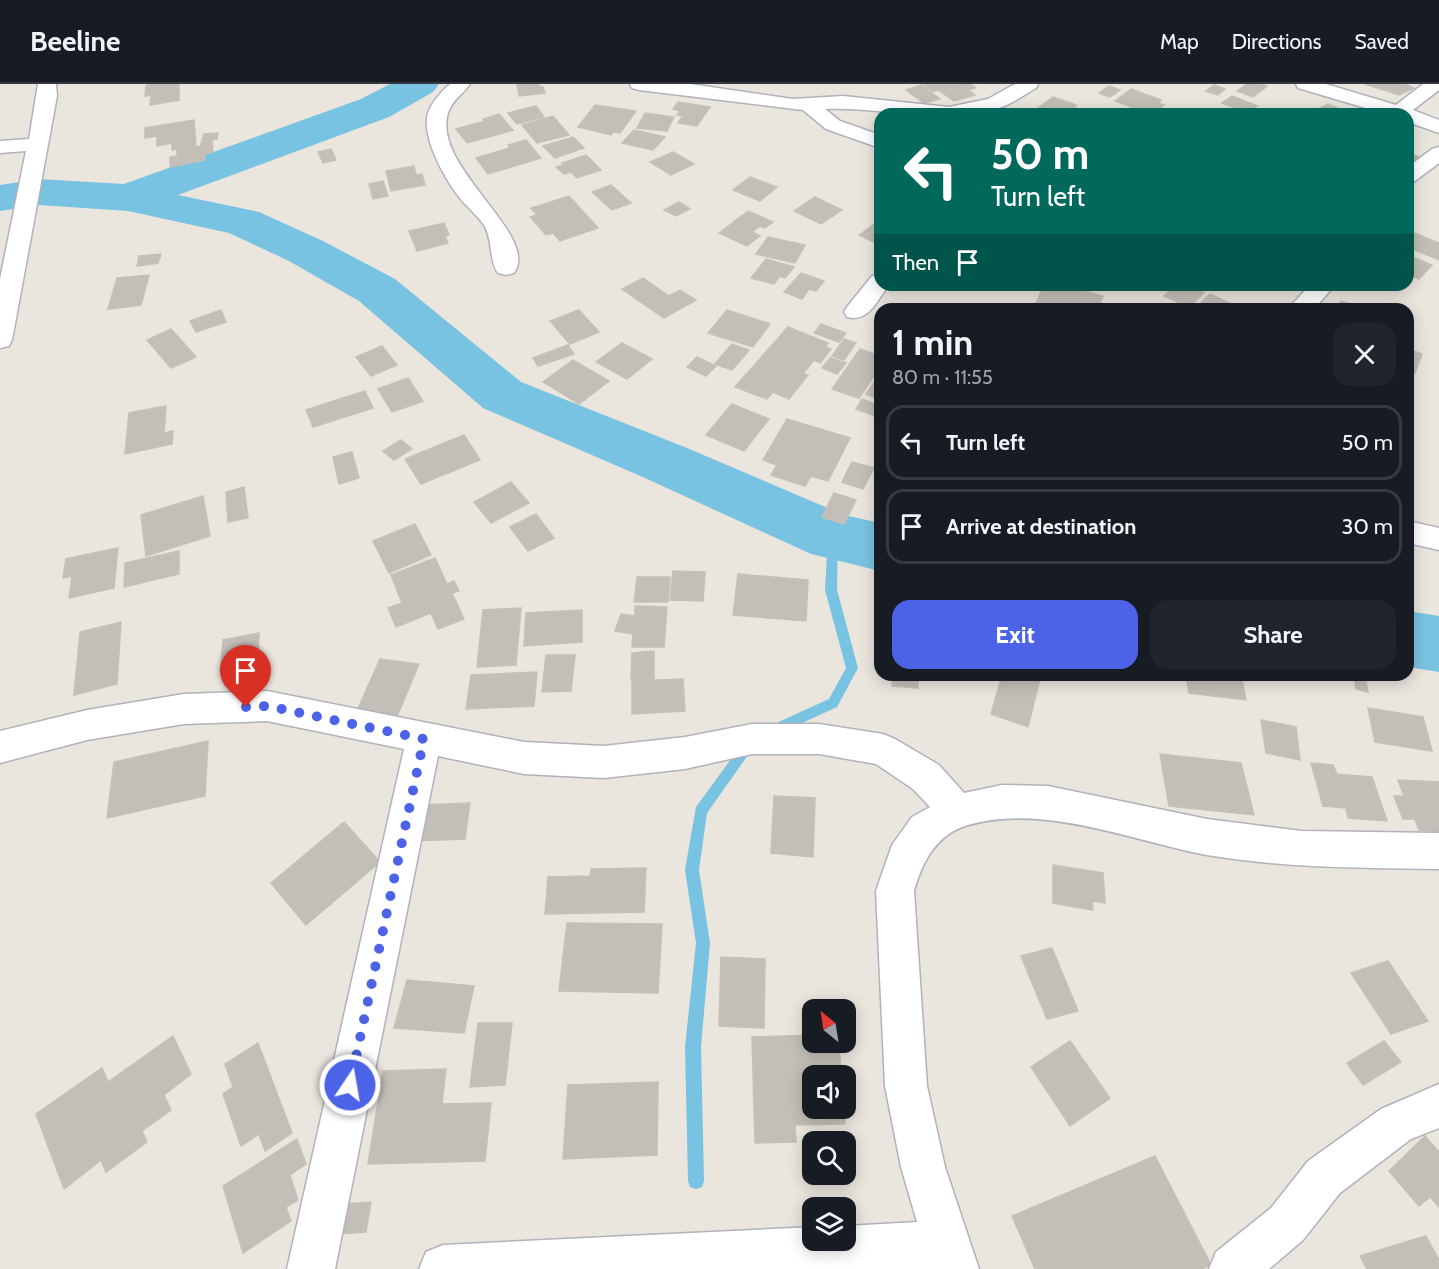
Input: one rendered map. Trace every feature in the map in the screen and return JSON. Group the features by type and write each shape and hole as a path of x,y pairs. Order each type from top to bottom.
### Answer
{"street":[{"path":"0,340 48,84"},
{"path":"461,84 443,103 437,116 437,125 445,155 464,189 494,224 504,246 506,268"},
{"path":"639,84 730,94 779,104 808,105 843,102 901,108"},
{"path":"974,108 994,104 1029,84"},
{"path":"1305,84 1384,108"},
{"path":"1410,108 1435,84"},
{"path":"808,105 833,124 874,140"},
{"path":"1414,118 1439,127"},
{"path":"0,147 37,144"},
{"path":"1414,172 1439,153"},
{"path":"856,312 874,289"},
{"path":"1306,303 1317,291"},
{"path":"1414,533 1439,539"},
{"path":"0,747 87,725 184,709 267,706 524,758 604,762 685,753 752,739 819,739 883,750 926,777 957,811"},
{"path":"311,1269 424,739"},
{"path":"443,1269 950,1256 923,1167 906,1086 895,891 905,858 925,829 957,811 1002,802 1048,803 1207,837 1302,849 1439,851"},
{"path":"1233,1269 1287,1224 1324,1177 1396,1124 1439,1106"}],"building":[{"path":"179,84 179,100 150,105 151,95 145,96 146,86"},
{"path":"517,84 539,84 545,93 519,96"},
{"path":"971,84 976,88 968,90 975,95 954,101 938,90 933,92 924,85"},
{"path":"1247,84 1267,86 1253,97 1237,91"},
{"path":"1365,84 1405,84 1414,88 1399,95"},
{"path":"921,85 940,99 924,103 906,90"},
{"path":"1214,85 1225,89 1218,95 1206,91"},
{"path":"1109,86 1120,90 1110,97 1099,93"},
{"path":"1131,89 1161,100 1158,103 1164,105 1160,108 1134,108 1115,101"},
{"path":"1232,96 1257,106 1236,108 1222,103"},
{"path":"1053,97 1076,105 1073,107 1076,108 1038,108"},
{"path":"678,102 710,107 697,126 678,123 683,116 677,115 680,111 673,109"},
{"path":"1328,104 1338,108 1320,108"},
{"path":"595,105 636,111 620,133 613,132 611,135 578,127"},
{"path":"536,106 544,117 517,124 508,113"},
{"path":"645,113 674,117 667,131 637,128"},
{"path":"499,114 513,130 467,143 456,129 485,121 483,119"},
{"path":"553,116 569,135 537,143 522,125"},
{"path":"194,120 196,146 172,150 172,143 157,146 157,136 145,138 145,128"},
{"path":"634,130 665,137 653,150 622,143"},
{"path":"218,133 217,139 202,141 204,134"},
{"path":"573,137 584,148 555,158 543,146"},
{"path":"526,140 541,158 488,174 476,158 510,148 508,145"},
{"path":"212,141 213,152 204,154 205,160 170,167 170,157 177,156 177,150 201,146 201,143"},
{"path":"331,149 336,160 323,163 318,152"},
{"path":"673,152 694,164 671,175 650,162"},
{"path":"586,155 601,170 577,178 571,172 564,174 556,167 564,165 562,163"},
{"path":"1414,155 1424,159 1414,163"},
{"path":"414,166 416,175 422,174 425,185 391,191 386,171"},
{"path":"750,177 777,187 760,201 733,190"},
{"path":"383,181 388,196 373,199 369,184"},
{"path":"611,185 631,203 612,210 592,192"},
{"path":"569,196 598,228 560,241 553,233 546,235 530,217 537,215 531,208"},
{"path":"815,197 842,210 821,224 794,211"},
{"path":"679,202 690,209 676,216 664,210"},
{"path":"748,211 773,222 765,228 760,226 752,232 760,236 747,246 719,233"},
{"path":"444,223 449,235 445,236 448,243 417,251 409,231"},
{"path":"874,224 874,242 859,235"},
{"path":"1414,233 1439,243 1439,260 1414,250"},
{"path":"768,237 805,245 795,263 756,254"},
{"path":"161,254 158,263 137,266 139,256"},
{"path":"1414,258 1432,265 1419,279 1414,277"},
{"path":"766,259 794,267 785,278 780,276 774,284 751,278"},
{"path":"801,273 824,281 816,291 809,289 802,299 784,292"},
{"path":"149,275 141,305 108,309 117,278"},
{"path":"643,278 669,296 680,290 696,300 664,318 622,289"},
{"path":"1041,291 1084,291 1103,296 1100,303 1036,303"},
{"path":"1169,291 1204,293 1193,303 1180,303 1164,296"},
{"path":"1210,294 1230,303 1201,303"},
{"path":"221,310 226,322 196,332 190,321"},
{"path":"579,310 599,332 570,344 550,321"},
{"path":"727,310 770,324 753,347 708,333"},
{"path":"821,324 846,333 839,342 814,333"},
{"path":"788,327 828,343 825,347 831,349 820,363 814,360 803,374 808,375 789,399 773,392 767,399 735,387"},
{"path":"171,329 196,357 171,368 147,340"},
{"path":"844,339 856,343 844,360 832,356"},
{"path":"622,343 652,359 627,379 596,362"},
{"path":"732,344 749,350 732,370 715,364"},
{"path":"568,345 574,354 538,366 533,358"},
{"path":"382,346 397,365 371,376 356,357"},
{"path":"860,349 874,354 874,376 859,398 832,389"},
{"path":"1414,351 1422,354 1414,373"},
{"path":"697,357 716,366 706,376 687,367"},
{"path":"830,358 846,363 837,374 822,368"},
{"path":"573,360 609,381 579,404 543,382"},
{"path":"408,378 423,401 392,412 378,389"},
{"path":"874,383 874,397 866,394"},
{"path":"365,391 373,408 313,427 306,410"},
{"path":"862,399 874,404 874,416 856,409"},
{"path":"732,404 769,419 744,451 706,435"},
{"path":"166,406 164,433 173,431 172,444 125,454 129,413"},
{"path":"787,419 850,438 828,481 811,476 805,486 771,475 777,465 763,460"},
{"path":"464,435 480,460 421,484 405,459"},
{"path":"401,440 412,449 394,460 383,451"},
{"path":"352,452 359,478 339,484 333,457"},
{"path":"852,462 874,468 863,489 842,482"},
{"path":"511,482 529,503 491,523 474,502"},
{"path":"244,487 248,518 228,522 226,492"},
{"path":"834,493 856,500 844,524 822,517"},
{"path":"203,496 210,536 146,556 141,515"},
{"path":"536,514 554,538 528,551 510,527"},
{"path":"415,524 431,555 389,573 373,541"},
{"path":"118,548 114,588 69,598 72,576 63,578 66,559"},
{"path":"179,551 179,574 124,587 125,563"},
{"path":"435,558 447,584 454,581 459,591 452,593 464,619 438,629 431,613 396,627 388,608 402,603 391,575"},
{"path":"673,571 705,572 703,601 670,600"},
{"path":"738,574 808,580 806,621 733,615"},
{"path":"637,577 670,577 668,602 634,602"},
{"path":"635,606 667,607 664,647 632,647 633,634 615,631 621,614 635,616"},
{"path":"521,608 516,665 477,667 483,610"},
{"path":"582,610 582,642 524,646 526,613"},
{"path":"121,622 117,684 74,695 80,632"},
{"path":"259,633 258,657 221,664 223,640"},
{"path":"654,651 654,679 631,680 632,653"},
{"path":"546,655 575,655 571,691 542,692"},
{"path":"380,659 419,664 396,719 356,713"},
{"path":"537,672 534,706 466,709 471,675"},
{"path":"683,679 685,711 632,714 632,681"},
{"path":"892,681 918,681 918,688 892,686"},
{"path":"1000,681 1040,681 1028,727 991,714"},
{"path":"1187,681 1242,681 1246,700 1189,693"},
{"path":"1355,681 1366,681 1368,692 1356,689"},
{"path":"1368,708 1423,717 1432,751 1375,742"},
{"path":"1261,720 1296,727 1300,760 1266,753"},
{"path":"208,741 205,796 107,818 114,762"},
{"path":"1160,754 1241,763 1254,815 1169,806"},
{"path":"1311,763 1333,765 1337,774 1372,777 1387,821 1348,818 1346,808 1323,806"},
{"path":"1398,780 1439,782 1439,832 1419,830 1415,819 1403,819 1394,796 1404,796"},
{"path":"774,796 815,798 813,857 771,853"},
{"path":"470,803 465,839 413,841 419,805"},
{"path":"344,822 380,862 306,925 271,883"},
{"path":"1053,865 1103,873 1105,903 1092,901 1093,910 1053,903"},
{"path":"646,868 644,912 545,914 548,877 590,876 591,869"},
{"path":"567,923 662,924 658,993 559,991"},
{"path":"1052,948 1078,1011 1047,1019 1021,956"},
{"path":"721,957 765,959 764,1028 719,1026"},
{"path":"1388,961 1428,1021 1391,1034 1351,973"},
{"path":"407,980 474,986 464,1033 394,1028"},
{"path":"478,1023 512,1023 505,1085 470,1087"},
{"path":"802,1035 802,1053 840,1053 840,1065 802,1065 802,1119 845,1119 845,1124 795,1125 796,1142 755,1143 752,1037"},
{"path":"173,1036 191,1074 164,1095 171,1110 142,1131 147,1142 106,1172 101,1160 64,1189 36,1114 102,1068 108,1082"},
{"path":"1070,1041 1110,1098 1070,1126 1031,1067"},
{"path":"1384,1041 1401,1062 1363,1085 1347,1063"},
{"path":"258,1043 292,1133 265,1151 259,1134 241,1146 223,1094 233,1087 225,1064"},
{"path":"446,1069 442,1104 491,1103 485,1161 368,1164 383,1071"},
{"path":"658,1082 657,1155 563,1159 568,1085"},
{"path":"1425,1136 1439,1152 1439,1207 1430,1197 1419,1206 1389,1171"},
{"path":"297,1139 306,1164 290,1175 298,1200 286,1207 291,1221 243,1253 223,1186"},
{"path":"1155,1156 1211,1265 1202,1269 1035,1269 1012,1216"},
{"path":"371,1202 366,1232 340,1234 345,1204"},
{"path":"1426,1236 1439,1260 1439,1269 1367,1269 1360,1256"}],"waterway":[{"path":"128,198 375,108 419,84"},
{"path":"0,198 39,192 128,198"},
{"path":"128,198 243,222 306,251 377,290 502,395 666,463 833,537 874,546"},
{"path":"774,730 833,703 852,668 831,590 833,537"},
{"path":"1414,640 1439,644"},
{"path":"696,1181 693,1047 703,943 692,870 701,811 749,744"}],"route":[{"path":"246,707 267,706 424,739 350,1085"}]}
